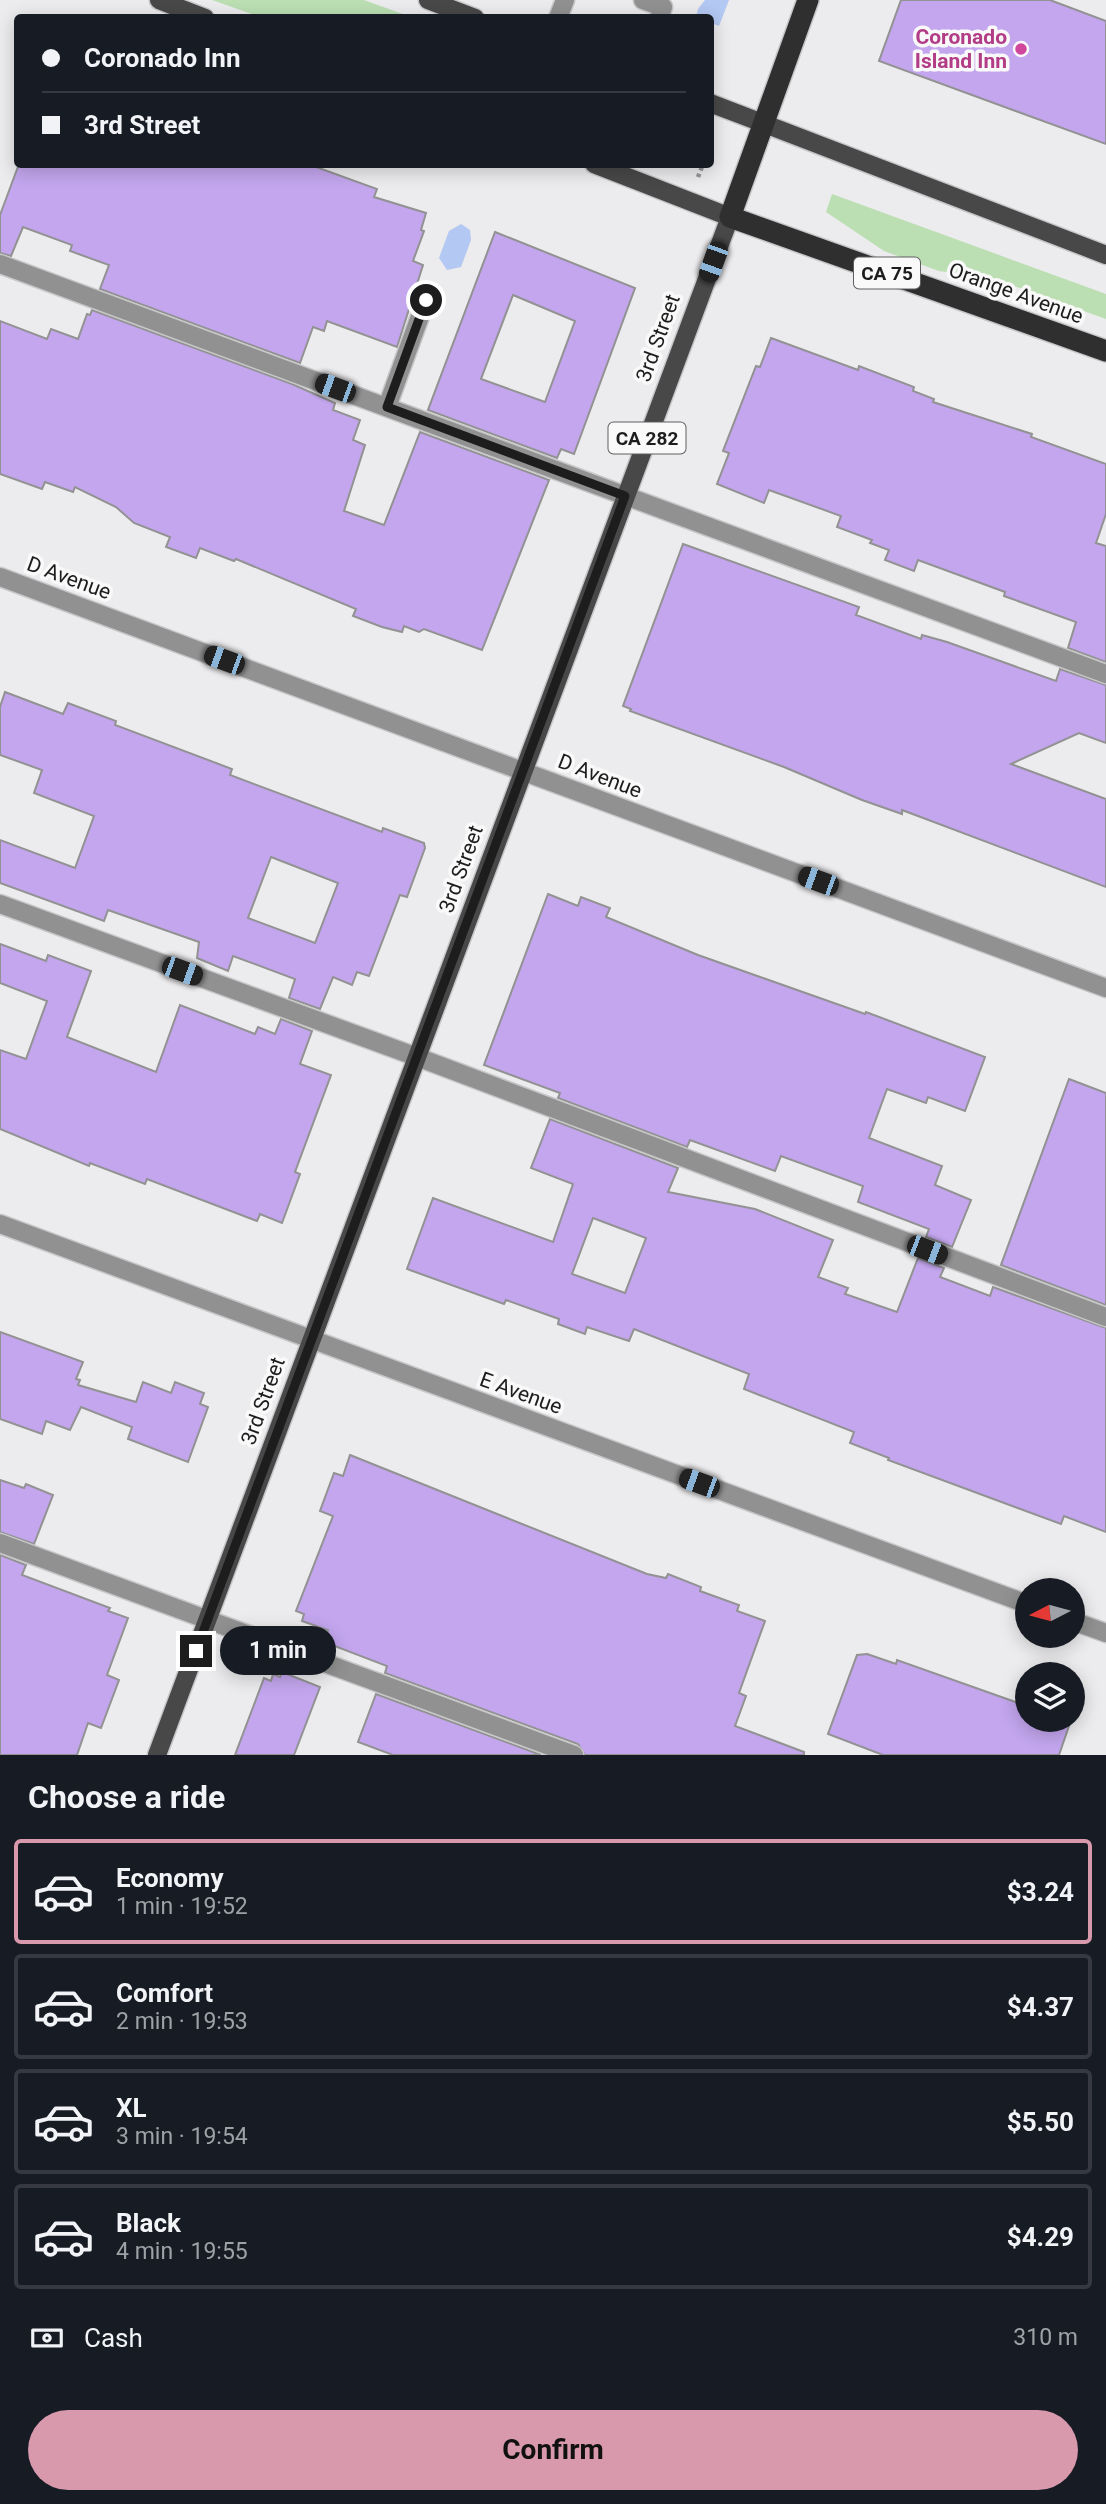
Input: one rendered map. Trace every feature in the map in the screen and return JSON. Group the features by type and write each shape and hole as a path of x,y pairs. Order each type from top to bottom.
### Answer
{"highway":[{"name":"3rd Street","path":"730,217 808,0"},
{"name":"Orange Avenue","path":"730,217 1106,351"}],"main road":[{"path":"159,0 195,14"},
{"path":"428,0 465,14"},
{"path":"714,104 1106,255"},
{"name":"Orange Avenue","path":"604,168 730,217"},
{"name":"3rd Street","path":"157,1755 730,217"}],"street":[{"path":"643,0 663,7 660,14"},
{"path":"0,264 1106,674"},
{"path":"387,407 426,300"},
{"name":"D Avenue","path":"0,577 1106,988"},
{"path":"0,904 417,1057 1106,1317"},
{"name":"E Avenue","path":"0,1224 1015,1600"},
{"path":"0,1543 574,1755"},
{"path":"1085,1625 1106,1633"}],"green space":[{"path":"212,0 364,0 403,14 252,14"},
{"path":"832,194 1106,294 1106,319 1017,287 984,277 939,271 884,251 826,212"}],"water":[{"path":"705,0 729,0 719,26 714,24 714,14 697,14"},
{"path":"461,224 470,230 471,240 461,267 447,270 439,258 449,231"}],"building":[{"name":"Coronado Island Inn","path":"901,0 1050,0 1106,21 1106,144 879,61"},
{"path":"18,168 319,168 377,189 374,197 426,213 421,230 424,231 413,261 423,265 397,347 327,321 324,331 313,327 300,363 100,289 109,265 70,251 72,245 23,227 11,256 0,253 0,215"},
{"path":"495,232 635,288 574,454 561,449 557,458 428,410","holes":["513,295 575,321 545,402 481,379"]},
{"path":"92,310 292,384 335,403 333,410 360,420 353,440 365,445 344,511 384,525 420,432 549,480 482,650 424,629 419,632 404,626 402,632 382,627 353,616 356,609 236,559 234,561 200,548 196,558 166,547 170,537 134,523 116,507 75,487 73,492 45,482 42,489 0,474 0,321 47,339 51,329 78,339 87,314 90,315"},
{"path":"771,338 858,370 859,366 914,387 913,391 934,399 933,402 1032,434 1031,437 1106,464 1106,514 1096,543 1106,546 1106,662 1068,648 1076,622 918,560 914,571 885,560 889,550 870,543 872,540 837,527 841,516 769,490 764,503 717,484 729,453 723,451 756,366 760,367"},
{"path":"683,544 859,607 856,615 921,639 922,635 947,642 1056,681 1060,669 1106,685 1106,743 1079,733 1011,764 1106,799 1106,887 902,810 902,814 862,800 784,767 630,711 631,709 623,706"},
{"path":"5,692 63,714 68,703 116,721 115,725 232,769 230,775 382,832 383,828 424,843 425,848 407,897 400,895 369,976 357,972 352,985 333,977 320,1009 289,998 295,979 233,956 228,971 197,958 199,942 108,910 104,921 0,883 0,840 75,868 94,816 34,793 42,770 0,755 0,707","holes":["271,857 338,883 315,943 248,918"]},
{"path":"548,894 578,906 581,897 610,908 606,917 698,955 865,1014 866,1012 985,1057 965,1111 928,1097 926,1103 887,1089 869,1138 942,1166 935,1185 971,1200 952,1247 926,1237 929,1229 858,1202 863,1186 781,1156 775,1171 690,1140 687,1147 558,1098 560,1093 484,1065"},
{"path":"0,944 46,961 48,955 91,971 67,1037 156,1072 180,1005 255,1034 258,1027 275,1034 281,1019 312,1031 300,1064 331,1075 295,1172 300,1174 282,1223 260,1214 257,1221 147,1179 145,1184 90,1163 89,1166 0,1129 0,1050 26,1059 47,1001 0,983"},
{"path":"1069,1079 1106,1093 1106,1305 1001,1265"},
{"path":"550,1119 678,1168 668,1192 755,1209 833,1240 818,1277 848,1288 845,1294 897,1312 918,1258 944,1268 940,1277 990,1296 993,1287 1106,1328 1106,1532 1064,1516 1061,1524 888,1460 889,1458 850,1443 854,1432 744,1389 749,1374 634,1329 629,1341 587,1327 585,1334 558,1324 559,1319 506,1300 504,1304 407,1269 433,1198 553,1242 573,1184 531,1168","holes":["593,1218 646,1238 625,1293 572,1274"]},
{"path":"0,1332 83,1362 76,1379 80,1380 78,1385 136,1402 143,1382 171,1393 175,1382 204,1393 200,1404 208,1407 188,1462 128,1439 132,1427 81,1407 70,1430 46,1421 42,1434 0,1419"},
{"path":"350,1455 647,1574 666,1578 668,1574 701,1587 700,1591 739,1605 737,1611 765,1621 739,1693 746,1696 735,1726 804,1752 804,1755 585,1755 578,1744 385,1673 387,1666 324,1642 328,1630 302,1621 304,1614 296,1611 333,1516 320,1511 334,1473 343,1476"},
{"path":"0,1480 24,1488 26,1484 53,1495 34,1544 0,1532"},
{"path":"0,1555 26,1565 22,1575 110,1608 108,1611 128,1618 107,1675 119,1680 101,1728 88,1723 77,1755 0,1755"},
{"path":"867,1654 896,1664 897,1660 1015,1702 1015,1732 1067,1732 1059,1755 883,1755 828,1734 857,1655"},
{"path":"282,1672 320,1687 294,1755 235,1755 264,1678 271,1681 273,1674 280,1677"},
{"path":"376,1694 541,1755 393,1755 358,1742"}],"place":[{"name":"Coronado Island Inn","path":"1021,49"}],"route":[{"path":"196,1651 625,496 387,407 426,300"}]}
